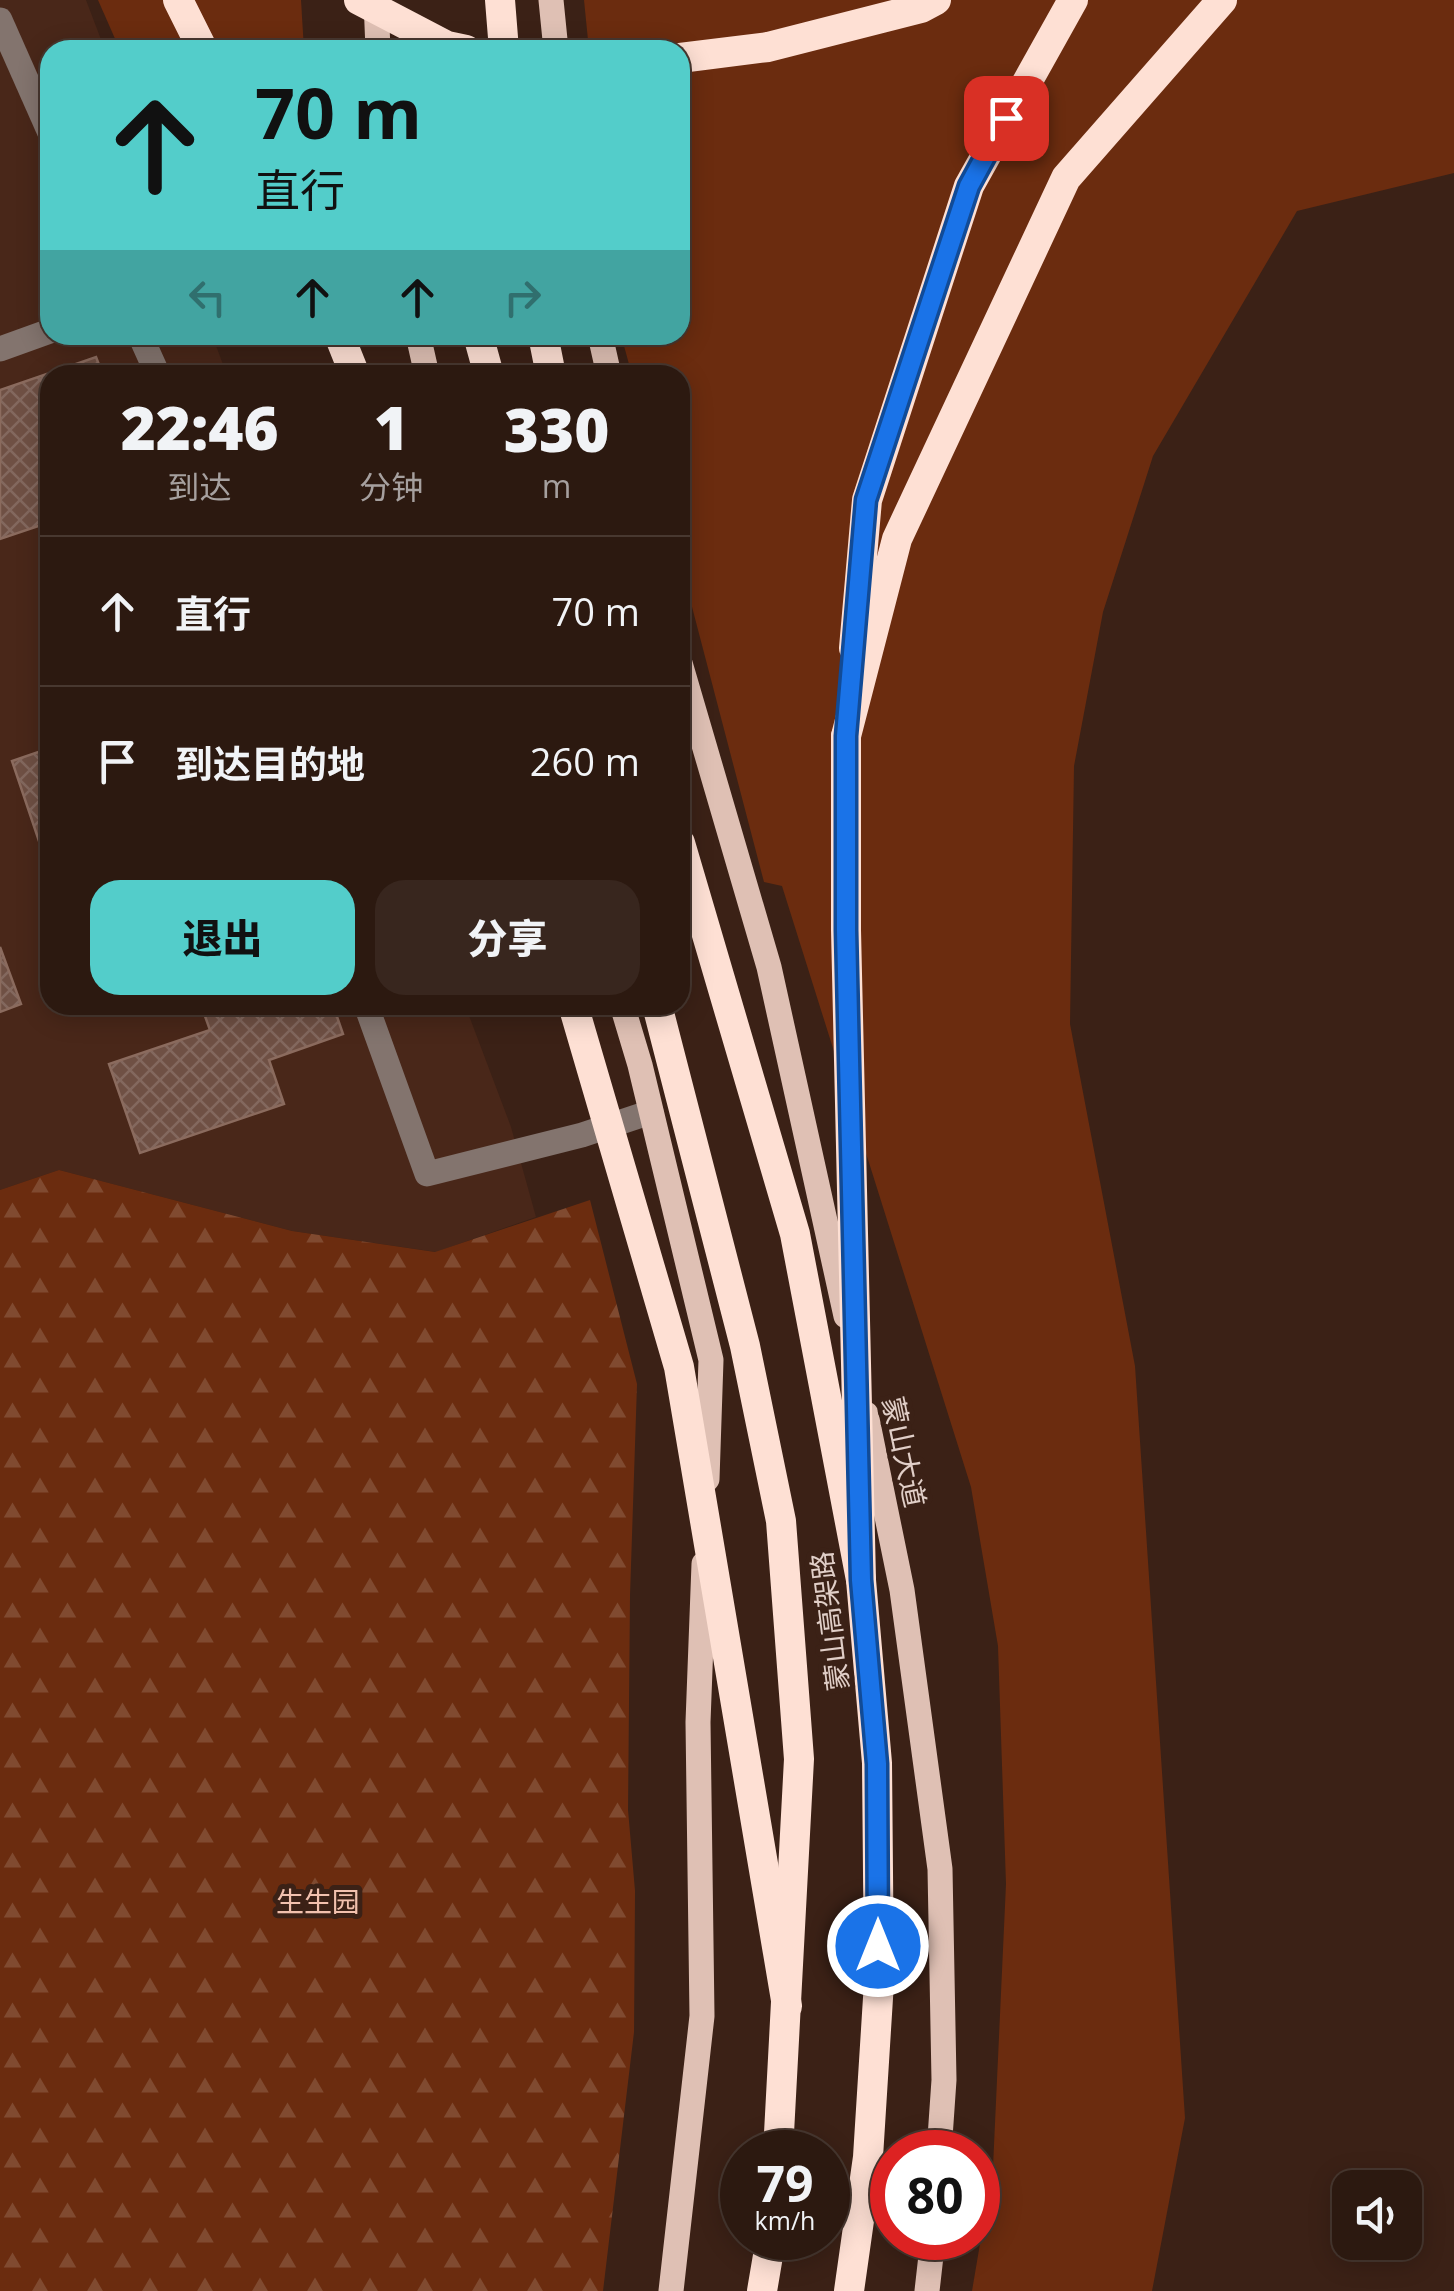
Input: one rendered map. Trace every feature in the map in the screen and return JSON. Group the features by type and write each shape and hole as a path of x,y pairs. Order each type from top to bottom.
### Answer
{"highway":[{"path":"178,0 198,40"},
{"path":"358,0 435,40"},
{"path":"414,0 418,40"},
{"path":"500,0 503,40"},
{"path":"690,57 768,46 920,8 936,0"},
{"path":"861,1580 846,950 846,736 866,500 969,186 1073,0"},
{"path":"846,736 897,539 1066,178 1222,0"},
{"name":"蒙山高架路","path":"690,877 796,1234 861,1580 877,1764 879,1982 868,2156 850,2291"},
{"path":"576,1015 679,1367 787,2006"},
{"name":"蒙山高架路","path":"660,1015 745,1346 781,1521 799,1759 779,2130"},
{"path":"762,2291 767,2260"}],"main road":[{"path":"376,0 378,40"},
{"path":"551,0 555,40"},
{"name":"蒙山大道","path":"690,696 769,966 818,1176 902,1590 940,1869 944,2080 941,2130"},
{"path":"625,1015 711,1360 698,1722 702,2016 670,2291"},
{"path":"927,2291 931,2260"}],"lane":[{"path":"0,20 40,110"},
{"path":"0,348 40,334"},
{"path":"370,1015 427,1174 582,1135 651,1112"}],"shaded area":[{"path":"0,0 86,0 101,40 40,40 40,345 216,345 223,365 40,365 40,1015 469,1015 511,1127 536,1217 436,1252 292,1231 59,1170 0,1190"}],"green space":[{"path":"98,0 301,0 303,40 116,40"},
{"path":"584,0 1454,0 1454,173 1297,211 1153,456 1103,612 1074,766 1070,1024 1135,1366 1185,2118 1152,2291 972,2291 977,2260 1000,2260 1000,2130 995,2130 1006,1884 998,1646 971,1487 782,886 764,882 690,599 690,365 629,365 624,345 690,345 690,40 588,40"},
{"name":"生生园","path":"59,1170 292,1231 435,1252 590,1200 637,1384 628,1810 635,1891 634,2032 603,2291 0,2291 0,1190"}],"building":[{"path":"96,357 99,365 73,365"},
{"path":"40,376 40,525 0,539 0,390"},
{"path":"40,751 40,844 12,761"},
{"path":"0,947 21,1004 0,1012"},
{"path":"205,1015 336,1015 343,1034 269,1060 284,1104 140,1153 109,1064 210,1030"}],"route":[{"path":"878,1946 877,1764 861,1580 846,930 846,736 866,500 969,186 1006,118"}]}
